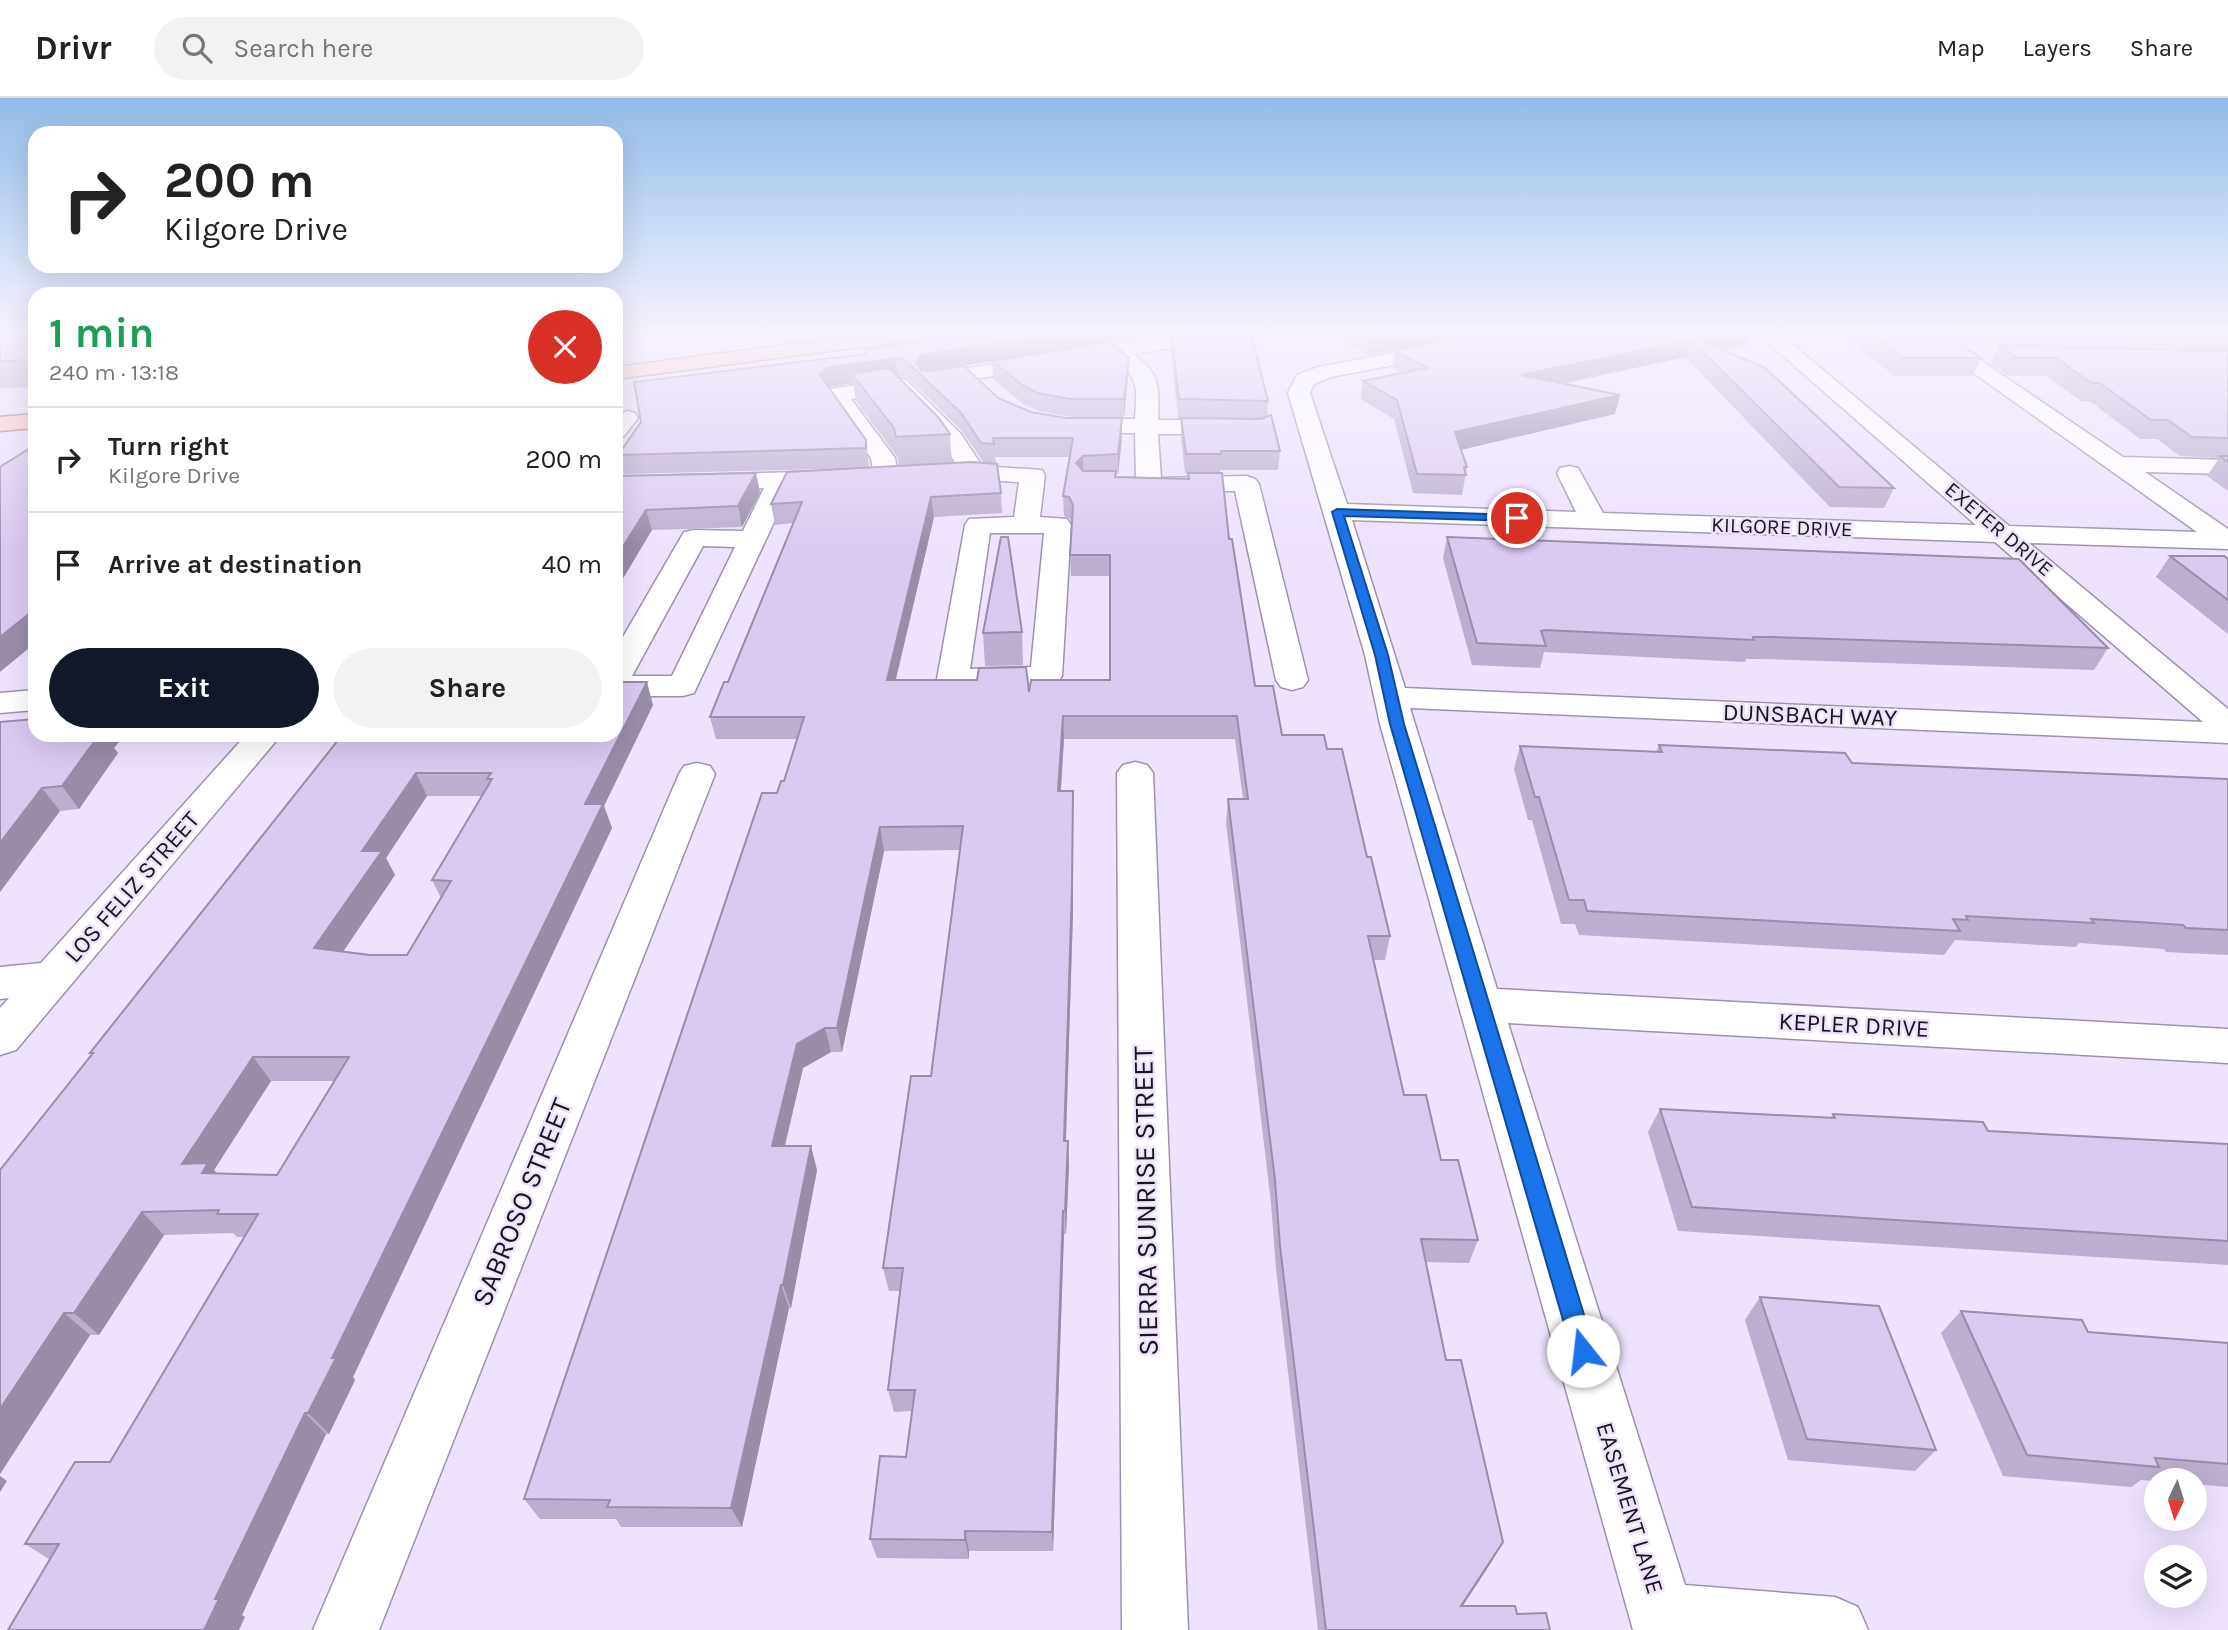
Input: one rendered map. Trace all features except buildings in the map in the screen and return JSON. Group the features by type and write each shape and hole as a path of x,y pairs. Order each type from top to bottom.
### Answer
{"main road":[{"path":"0,424 28,422"}],"street":[{"path":"844,405 883,458 906,476"},
{"path":"919,405 953,439 973,472"},
{"path":"1147,405 1137,483 1245,484 1292,680"},
{"name":"EASEMENT LANE","path":"1302,405 1381,655 1397,724 1664,1623"},
{"name":"EXETER DRIVE","path":"1853,405 2228,726"},
{"path":"2032,405 2228,541"},
{"path":"1042,424 1259,428"},
{"path":"2117,464 2228,467"},
{"path":"623,485 780,482 973,472 1033,475 1026,525"},
{"path":"1569,473 1594,521"},
{"path":"623,686 683,686 780,482"},
{"name":"KILGORE DRIVE","path":"1337,512 2228,541"},
{"path":"1026,525 1058,525 1046,676 953,679 978,526 1026,525"},
{"path":"623,665 694,538 753,539"},
{"name":"DUNSBACH WAY","path":"1391,697 2228,733"},
{"name":"LOS FELIZ STREET","path":"0,1038 258,742"},
{"name":"SIERRA SUNRISE STREET","path":"1135,773 1155,1630"},
{"name":"SABROSO STREET","path":"346,1630 697,774"},
{"path":"0,983 54,977"},
{"name":"KEPLER DRIVE","path":"1481,1005 2228,1046"},
{"path":"1664,1623 1835,1630"}],"route":[{"path":"1517,518 1337,512 1583,1351"}]}
